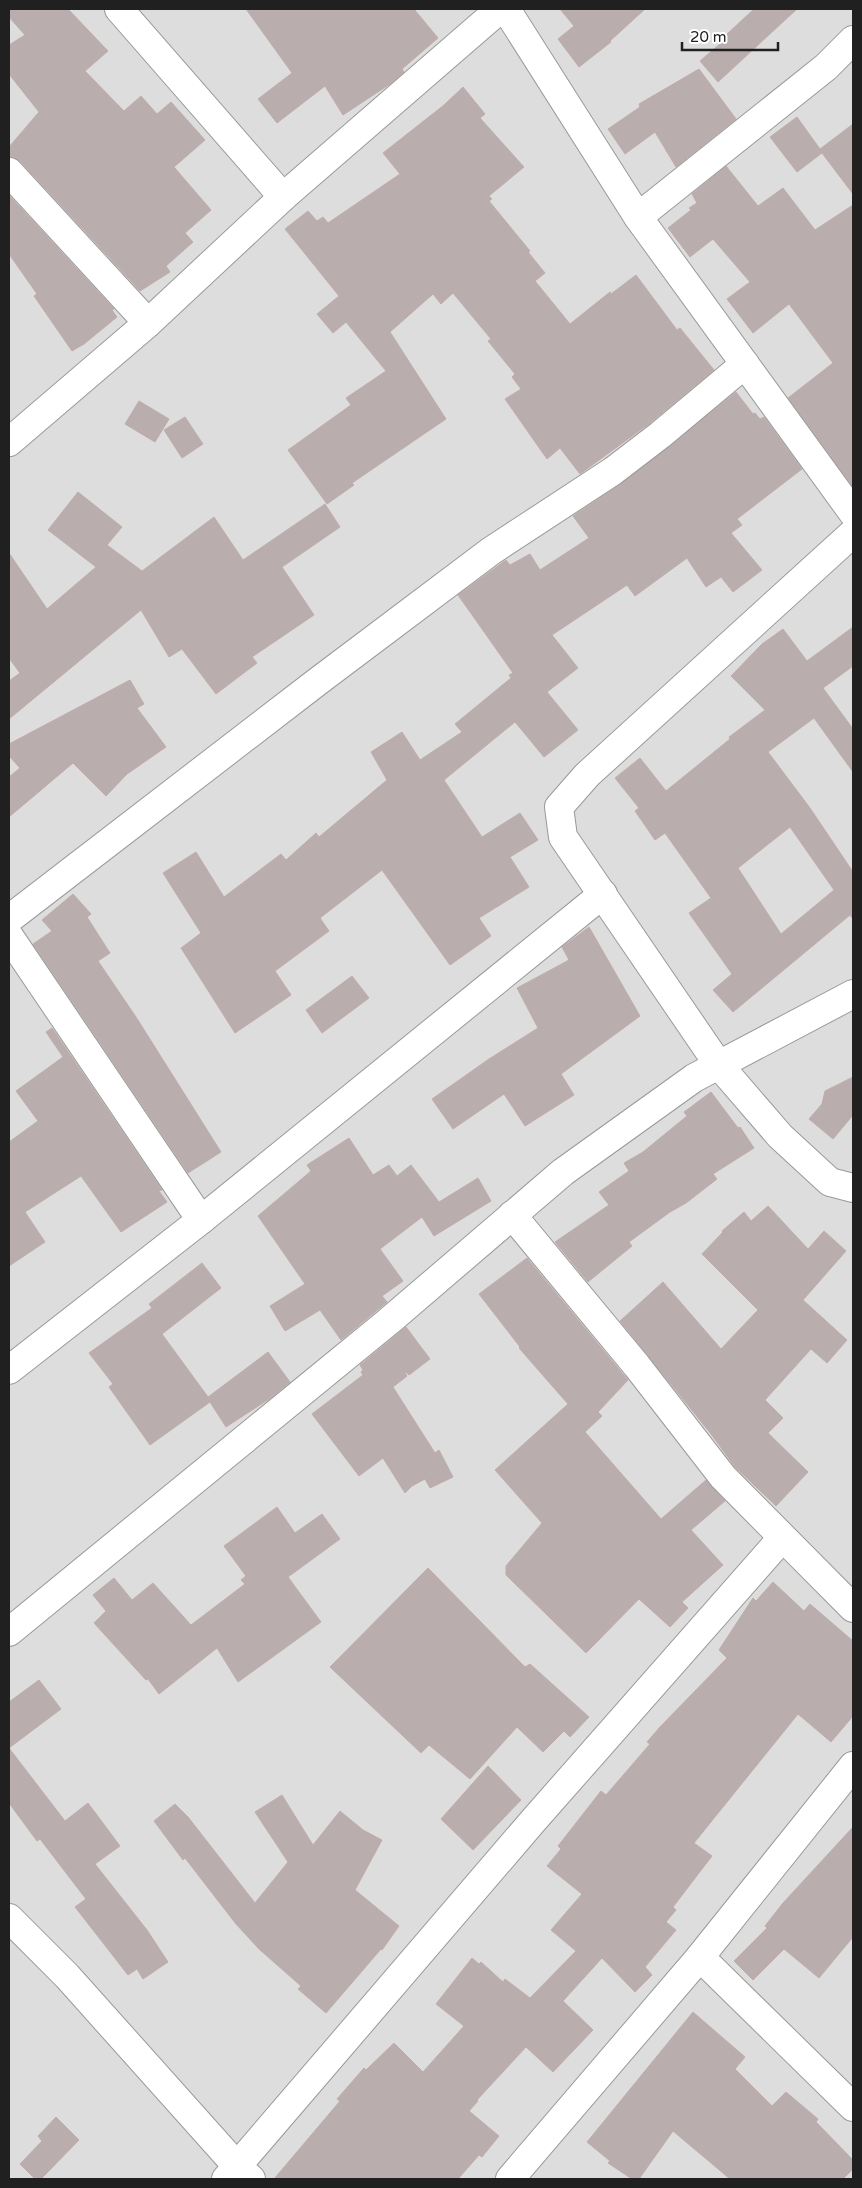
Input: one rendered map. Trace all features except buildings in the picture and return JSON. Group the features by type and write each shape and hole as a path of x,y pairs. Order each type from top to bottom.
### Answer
{"street":[{"path":"119,9 283,197"},
{"path":"9,442 148,323 283,197 500,9"},
{"path":"506,9 638,217 853,513"},
{"path":"638,217 826,67 853,40"},
{"path":"9,172 148,323"},
{"path":"9,919 491,551 620,465 745,364"},
{"path":"853,533 587,775 559,807 563,837 718,1064 780,1136 823,1176 830,1182 853,1188"},
{"path":"9,1370 201,1220 603,894"},
{"path":"9,936 201,1220"},
{"path":"9,1632 382,1327 563,1172 694,1078 853,994"},
{"path":"512,1215 637,1366 723,1477 853,1608"},
{"path":"9,1918 67,1976 238,2175 533,1821 782,1538"},
{"path":"510,2179 700,1957 853,1766"},
{"path":"700,1957 853,2107"}],"shaded area":[{"path":"9,9 853,9 853,2179 9,2179"}]}
